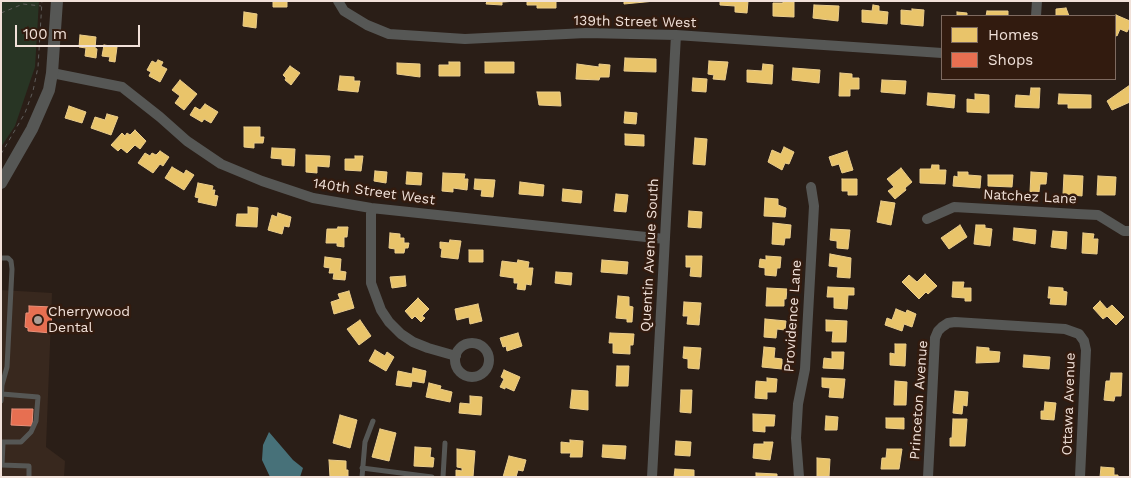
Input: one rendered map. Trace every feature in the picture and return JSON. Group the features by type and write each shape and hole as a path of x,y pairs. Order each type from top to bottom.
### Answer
{"street":[{"path":"1,183 43,105 52,73 57,1"},
{"name":"139th Street West","path":"338,1 344,11 367,25 389,34 465,39 586,33 676,35 941,53"},
{"path":"1036,15 1037,1"},
{"name":"Quentin Avenue South","path":"652,477 676,35"},
{"name":"140th Street West","path":"52,73 122,87 194,145 221,164 254,178 313,198 371,208 665,240"},
{"name":"Providence Lane","path":"799,477 796,438 798,404 805,369 814,206 811,187"},
{"name":"Natchez Lane","path":"927,219 954,206 1098,215 1124,231 1130,231"},
{"path":"371,208 370,283 381,310 389,322 401,334 413,342 456,356"},
{"name":"Ottawa Avenue","path":"942,327 948,323 955,322 1065,329 1079,334 1084,341 1086,350 1080,477"},
{"name":"Princeton Avenue","path":"928,477 935,338 942,327"}],"lane":[{"path":"1,258 8,258 11,261 12,269 7,367 2,386 1,401"},
{"path":"2,394 38,397 36,421 31,432 21,442 2,442 2,465 29,466 29,477"},
{"path":"362,477 365,442 373,421"},
{"path":"443,477 445,443"},
{"path":"362,468 432,477"}],"path":[{"path":"1,154 25,113 33,91 38,67 42,1"},
{"path":"1,13 23,4 42,6"}],"shaded area":[{"path":"1,290 52,293 46,447 65,461 64,477 1,477"}],"green space":[{"path":"1,1 39,1 35,67 15,126 1,147"}],"water":[{"path":"269,432 293,460 303,468 300,477 270,477 262,460 263,445"}],"building: Homes":[{"path":"273,1 287,1 287,7 273,7"},
{"path":"487,1 517,1 502,2 502,5 486,4"},
{"path":"527,1 556,1 556,8 537,8 537,5 527,5"},
{"path":"624,1 655,1 624,4"},
{"path":"720,1 748,1 747,13 735,12 735,6 720,5"},
{"path":"783,1 794,2 794,17 773,16 773,3 783,3"},
{"path":"814,5 839,6 838,21 813,18"},
{"path":"873,5 879,6 879,11 888,12 887,24 862,22 862,10 872,11"},
{"path":"1066,8 1069,15 1056,15 1056,9"},
{"path":"912,9 924,10 923,26 901,24 901,10 912,11"},
{"path":"987,11 1008,11 1008,15 986,15"},
{"path":"244,12 257,14 256,28 243,26"},
{"path":"957,12 967,13 967,15 957,15"},
{"path":"1116,15 1130,21 1127,32 1120,29 1117,36"},
{"path":"80,35 96,37 96,58 85,56 86,48 79,47"},
{"path":"104,45 117,47 115,62 109,61 110,57 102,56"},
{"path":"625,58 656,59 656,72 624,71"},
{"path":"158,60 163,62 161,66 167,69 160,82 149,76 151,72 147,70 152,61 156,63"},
{"path":"709,61 728,62 725,80 713,79 714,75 708,74"},
{"path":"449,62 460,62 460,76 439,76 439,65 449,65"},
{"path":"485,62 514,62 514,73 485,73"},
{"path":"397,63 420,64 420,77 397,74"},
{"path":"577,64 599,67 599,64 610,65 609,77 600,77 599,80 576,79"},
{"path":"763,64 773,65 772,84 747,82 747,70 762,71"},
{"path":"290,66 300,73 291,85 285,80 286,78 283,75"},
{"path":"793,68 820,70 819,83 792,80"},
{"path":"840,73 852,74 852,78 859,78 859,89 850,89 850,96 839,96"},
{"path":"340,76 354,77 354,81 360,81 358,92 338,90"},
{"path":"693,78 707,79 706,92 692,91"},
{"path":"180,80 197,94 184,110 175,103 180,96 172,90"},
{"path":"882,80 906,81 905,94 881,92"},
{"path":"1130,85 1130,102 1112,110 1107,101"},
{"path":"1031,88 1040,88 1039,108 1015,107 1016,95 1030,96"},
{"path":"537,92 560,92 561,106 539,105"},
{"path":"928,93 955,95 954,108 927,105"},
{"path":"975,94 989,95 989,113 967,112 967,99 975,100"},
{"path":"1059,94 1091,95 1091,108 1068,108 1068,104 1058,104"},
{"path":"205,104 218,112 211,123 204,119 202,122 190,115 195,107 200,110"},
{"path":"69,106 86,112 82,123 65,118"},
{"path":"625,112 637,113 636,124 624,123"},
{"path":"107,114 118,117 111,135 91,128 95,117 105,120"},
{"path":"244,127 260,127 260,137 264,137 263,143 254,143 254,148 244,147"},
{"path":"135,130 146,141 140,149 135,145 127,153 121,148 118,151 111,145 122,133 125,136 127,133 130,135"},
{"path":"625,134 644,135 644,146 625,145"},
{"path":"695,138 707,139 705,165 693,164"},
{"path":"784,147 794,152 789,164 785,163 782,170 768,162 772,150 781,154"},
{"path":"272,148 295,149 294,166 282,165 282,159 271,158"},
{"path":"160,151 169,157 163,166 160,164 153,173 138,163 145,153 150,156 152,153 156,155"},
{"path":"847,151 853,170 842,173 839,164 832,166 829,157"},
{"path":"306,155 330,156 329,167 317,166 317,173 306,172"},
{"path":"355,156 363,156 361,171 345,170 345,159 355,159"},
{"path":"932,165 939,165 939,170 946,170 945,184 920,183 920,169 931,169"},
{"path":"172,167 184,174 186,170 194,175 184,190 165,178"},
{"path":"901,168 912,182 895,199 888,191 894,187 887,179"},
{"path":"375,171 387,172 386,183 374,181"},
{"path":"407,172 422,173 421,185 406,184"},
{"path":"958,172 968,172 968,175 981,176 980,188 953,186 954,176 958,177"},
{"path":"1031,172 1047,173 1046,184 1040,184 1039,192 1030,192"},
{"path":"443,173 465,174 464,179 468,179 467,190 453,188 453,192 442,191"},
{"path":"988,175 1013,175 1012,187 988,186"},
{"path":"1064,175 1083,176 1082,196 1063,194"},
{"path":"1098,176 1116,177 1115,195 1097,195"},
{"path":"475,179 495,180 493,197 481,196 482,190 474,189"},
{"path":"842,179 857,179 857,195 848,195 848,191 842,191"},
{"path":"520,182 544,185 543,196 519,194"},
{"path":"198,183 213,186 212,190 215,190 214,195 218,196 216,206 198,202 199,198 195,197"},
{"path":"563,189 582,191 581,203 562,201"},
{"path":"616,194 628,195 626,212 614,211"},
{"path":"765,198 778,199 778,205 786,208 785,217 764,216"},
{"path":"881,201 895,203 891,225 877,222"},
{"path":"248,207 258,208 257,227 236,226 237,214 248,214"},
{"path":"689,211 702,212 701,228 688,227"},
{"path":"278,213 291,217 289,227 284,226 282,234 268,230 272,215 277,217"},
{"path":"773,223 791,225 790,238 785,238 784,245 772,244"},
{"path":"960,225 967,237 949,249 941,238"},
{"path":"976,225 985,225 985,228 992,229 990,246 974,244"},
{"path":"338,227 348,227 347,237 344,237 344,247 337,246 337,243 326,243 327,229 337,229"},
{"path":"1014,228 1036,230 1035,244 1013,240"},
{"path":"831,229 850,230 848,249 837,248 837,241 830,240"},
{"path":"1053,231 1067,232 1066,249 1051,247"},
{"path":"390,233 400,234 400,238 404,238 404,243 409,243 404,253 395,253 395,249 389,248"},
{"path":"1083,233 1094,234 1093,239 1098,239 1097,254 1082,253"},
{"path":"450,240 461,241 458,259 441,257 442,249 440,248 440,242 449,243"},
{"path":"469,250 483,250 483,262 469,262"},
{"path":"830,254 851,258 850,278 837,277 838,267 829,266"},
{"path":"686,256 702,256 701,277 690,276 691,267 686,267"},
{"path":"766,256 781,257 780,268 777,268 776,276 765,275 765,268 759,267 760,259 766,260"},
{"path":"325,257 341,259 340,271 346,272 345,280 333,279 334,273 329,273 330,268 324,267"},
{"path":"518,260 529,262 528,268 533,268 531,285 526,284 525,290 517,289 518,283 514,283 514,278 500,276 502,261 517,263"},
{"path":"602,260 628,262 627,274 601,272"},
{"path":"556,272 572,273 571,285 555,283"},
{"path":"925,274 937,286 928,294 926,292 919,299 902,282 909,275 917,282"},
{"path":"405,276 406,286 392,288 390,277"},
{"path":"953,282 964,282 963,288 971,288 971,301 965,301 965,298 952,297"},
{"path":"828,287 854,288 854,295 848,295 847,309 834,308 834,297 827,297"},
{"path":"1049,287 1063,288 1063,291 1067,292 1066,305 1050,304 1051,298 1048,298"},
{"path":"767,288 787,289 784,306 766,306"},
{"path":"349,291 354,308 334,314 331,302 340,299 338,294"},
{"path":"618,296 629,297 629,306 633,307 632,322 627,322 627,319 616,318"},
{"path":"418,298 429,309 422,316 425,318 421,322 415,316 412,319 405,311"},
{"path":"1100,301 1107,309 1112,305 1124,317 1116,325 1107,316 1103,319 1093,308"},
{"path":"684,302 701,303 699,325 687,324 688,316 683,316"},
{"path":"478,304 482,321 470,324 469,317 457,320 455,309"},
{"path":"896,309 906,313 907,310 916,314 912,327 904,324 902,331 885,325 887,318 892,320"},
{"path":"765,319 786,321 785,330 777,329 776,338 764,337"},
{"path":"360,320 371,336 359,345 347,329"},
{"path":"826,320 847,321 846,342 832,342 833,331 826,331"},
{"path":"518,333 522,346 507,351 506,346 503,347 500,338"},
{"path":"610,333 634,334 633,345 630,345 630,354 613,353 613,343 609,343"},
{"path":"895,344 906,344 905,366 890,365 890,353 895,354"},
{"path":"684,347 701,348 699,369 688,368 688,359 683,358"},
{"path":"764,347 775,348 774,358 782,359 782,369 762,367"},
{"path":"977,347 989,348 989,351 1000,352 999,362 976,363"},
{"path":"375,350 385,356 387,352 394,357 386,371 369,361"},
{"path":"832,352 844,352 843,369 823,368 824,358 832,359"},
{"path":"1024,355 1050,357 1049,369 1023,367"},
{"path":"617,366 629,366 628,386 616,386"},
{"path":"413,368 426,371 424,383 412,381 411,387 396,385 398,371 412,374"},
{"path":"504,370 520,377 514,391 500,387 504,379 501,377"},
{"path":"1111,373 1122,373 1121,396 1115,396 1114,401 1104,400 1106,381 1110,381"},
{"path":"767,378 777,379 776,392 767,392 767,399 755,398 756,381 767,382"},
{"path":"822,378 845,379 843,398 829,397 830,388 822,387"},
{"path":"895,381 907,382 906,405 894,405"},
{"path":"429,383 441,386 440,389 452,392 450,402 426,397"},
{"path":"572,390 588,391 588,410 570,408"},
{"path":"681,390 692,390 691,413 680,412"},
{"path":"955,391 968,392 967,406 963,405 962,414 953,413"},
{"path":"470,396 482,397 481,415 459,413 460,403 470,404"},
{"path":"1045,402 1056,403 1054,420 1041,419 1041,411 1044,411"},
{"path":"753,414 775,415 774,426 765,426 765,432 753,431"},
{"path":"340,415 357,420 350,448 333,443"},
{"path":"826,416 838,417 837,430 825,430"},
{"path":"886,418 904,418 904,429 886,428"},
{"path":"953,419 967,419 965,446 950,446"},
{"path":"380,429 396,433 389,461 372,457"},
{"path":"570,440 583,441 582,457 570,457 571,453 561,453 561,442 570,443"},
{"path":"676,441 691,442 690,456 675,455"},
{"path":"764,442 773,442 770,460 753,458 754,444 764,444"},
{"path":"603,445 626,446 625,459 602,457"},
{"path":"415,447 431,448 430,457 434,458 433,467 414,466"},
{"path":"457,449 475,451 473,477 456,477 456,470 462,471 462,468 457,467"},
{"path":"887,449 902,449 899,469 881,469 882,458 886,458"},
{"path":"509,456 526,460 523,471 518,470 516,477 503,477"},
{"path":"817,458 830,459 829,477 817,477"},
{"path":"329,460 346,461 348,477 330,477"},
{"path":"1101,467 1114,468 1114,475 1118,475 1118,477 1100,477"},
{"path":"675,469 694,470 694,477 674,477"},
{"path":"756,473 777,474 777,477 756,477"}],"building: Shops":[{"name":"Cherrywood Dental","path":"29,306 52,307 51,333 28,331 28,328 25,327 26,313 29,313"},
{"path":"12,409 33,409 32,426 11,425"}],"place":[{"name":"Cherrywood Dental","path":"38,320"}]}
